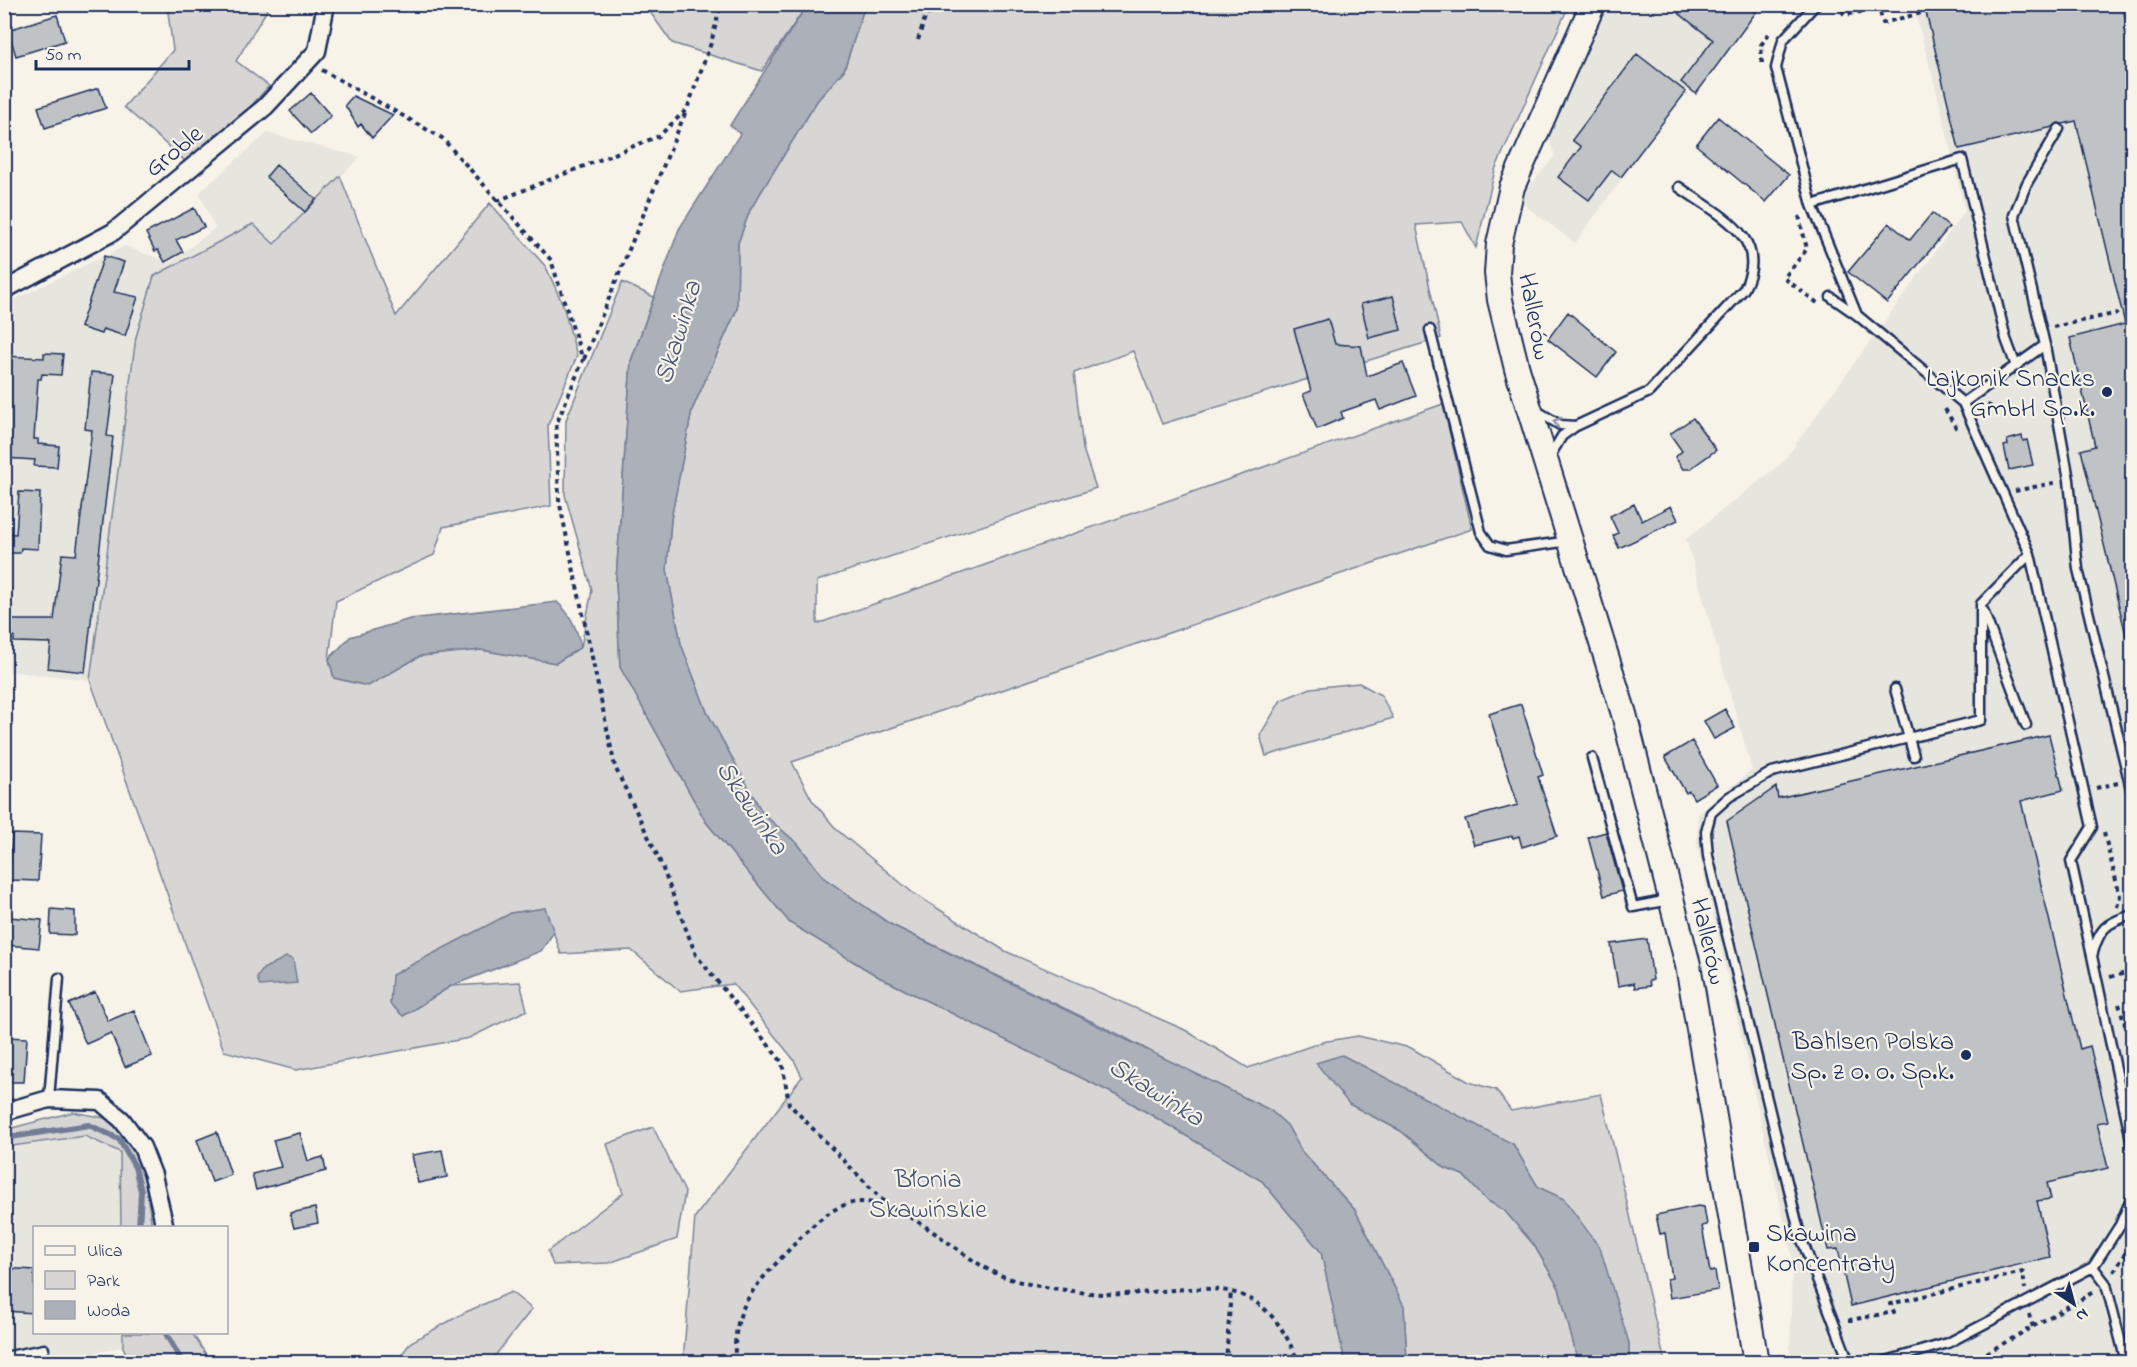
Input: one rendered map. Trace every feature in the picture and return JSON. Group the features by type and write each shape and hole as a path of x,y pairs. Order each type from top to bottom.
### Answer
{"street":[{"name":"Groble","path":"4,290 113,232 265,107 317,51 326,4"},
{"name":"Hallerów","path":"1593,4 1512,187 1499,244 1497,273 1500,300 1506,333 1624,714 1688,964 1756,1362"},
{"path":"4,1112 49,1099 100,1101 122,1120 142,1147 153,1175 165,1226"}],"lane":[{"path":"1816,4 1783,40 1776,68 1812,205 1857,315"},
{"path":"2059,129 2027,183 2014,215 2044,345 2069,480 2078,568 2133,793"},
{"path":"1812,205 1962,159 2006,339 2016,366"},
{"path":"1549,474 1549,460 1553,447 1562,436 1576,426 1649,392 1744,289 1751,274 1753,259 1750,244 1741,232 1679,187"},
{"path":"1831,297 1857,315 1963,403 2030,554 2092,827 2071,861 2133,1144"},
{"path":"1430,330 1481,532 1490,544 1506,550 1570,541"},
{"path":"1963,403 2044,345"},
{"path":"1527,402 1549,420 1560,425 1576,426"},
{"path":"1849,1362 1800,1235 1708,856 1706,832 1711,813 1729,797 1772,772 1982,720 1981,604 2030,554"},
{"path":"1981,604 2026,724"},
{"path":"1895,689 1914,756"},
{"path":"1592,758 1633,907 1672,899"},
{"path":"2092,956 2098,934 2113,920 2133,915"},
{"path":"49,1099 59,978"},
{"path":"1883,1362 1948,1343 2093,1267 2120,1225 2132,1200"},
{"path":"2093,1267 2106,1284 2126,1362"},
{"path":"4,1357 44,1349"}],"path":[{"path":"721,4 711,43 687,109 556,424 559,500 615,767 660,859 696,955 782,1062 789,1104 889,1207 926,1227 950,1245 995,1272 1031,1284 1069,1291 1122,1294 1191,1288 1231,1290 1261,1305 1285,1334 1298,1362"},
{"path":"918,39 925,18 935,4"},
{"path":"1836,4 1845,15 1879,8 1883,23 1921,13"},
{"path":"307,61 442,138 551,260 583,360"},
{"path":"497,201 659,136 687,109"},
{"path":"2008,482 2013,492 2069,480"},
{"path":"2103,832 2120,896 2113,920"},
{"path":"2109,967 2114,988"},
{"path":"2110,978 2130,972"},
{"path":"2117,998 2133,1048"},
{"path":"735,1362 737,1322 748,1294 812,1226 843,1206 856,1203 889,1207"},
{"path":"1971,1362 2106,1284 2133,1242"},
{"path":"1853,1330 1850,1320 1894,1312 1890,1304 2023,1272 2026,1302 2033,1327"},
{"path":"1226,1362 1231,1290"}],"shaded area":[{"path":"1745,4 1748,7 1575,243 1518,200 1555,156 1546,132 1605,5 1610,5 1622,13 1629,5"},
{"path":"1913,5 2132,5 2132,1362 1790,1362 1792,1256 1697,845 1698,814 1752,770 1686,539 1782,463 1965,211 1940,104"},
{"path":"267,133 360,157 274,244 154,276 136,337 90,680 5,671 5,304 125,246 170,263 215,228 199,193"},
{"path":"85,1136 120,1152 121,1226 33,1226 33,1334 123,1334 123,1347 47,1362 5,1362 4,1147"}],"green space":[{"path":"167,5 270,5 236,61 269,86 251,106 185,161 124,107 173,50"},
{"path":"645,5 807,5 762,71 672,43"},
{"path":"865,5 1569,5 1495,170 1476,248 1462,222 1416,225 1441,338 1162,424 1133,351 1074,373 1083,449 1096,488 817,581 817,624 1443,404 1472,529 792,762 812,800 837,830 913,893 1005,951 1185,1030 1248,1068 1322,1042 1358,1036 1411,1048 1469,1082 1496,1090 1511,1111 1601,1094 1665,1362 1629,1362 1629,1343 1564,1199 1538,1187 1513,1144 1349,1104 1401,1131 1445,1168 1463,1175 1486,1200 1504,1210 1534,1245 1559,1288 1578,1362 1407,1362 1404,1306 1355,1210 1302,1152 1287,1125 1120,1035 890,924 824,878 798,844 763,814 707,712 681,644 667,570 671,519 692,410 737,309 738,243 750,210 817,101 844,70"},
{"name":"Błonia Skawińskie","path":"340,176 396,316 490,203 546,267 563,305 577,356 548,425 551,506 443,527 434,555 336,601 329,659 334,678 368,686 420,656 481,650 556,663 581,647 592,590 565,495 566,420 622,282 654,297 631,361 616,580 620,667 706,822 790,923 879,977 1128,1101 1262,1181 1321,1252 1345,1362 683,1362 695,1217 802,1077 794,1060 733,984 680,991 631,950 561,954 545,908 511,913 403,1016 451,986 520,982 527,1010 469,1038 296,1070 224,1051 90,680 136,337 154,276 253,224 274,244"},
{"path":"1359,683 1381,695 1393,718 1266,756 1260,735 1281,700 1311,688"},
{"path":"73,1112 111,1119 140,1147 152,1226 121,1226 120,1152 85,1136 5,1147 4,1130"},
{"path":"653,1127 685,1192 677,1239 609,1263 553,1265 548,1251 623,1193 607,1144"},
{"path":"511,1292 532,1309 490,1362 396,1362 411,1342 466,1312"},
{"path":"123,1334 193,1334 211,1362 130,1362 123,1347"}],"water":[{"name":"Skawinka","path":"807,5 865,5 844,70 817,101 750,210 738,243 737,309 692,410 671,519 667,570 681,644 707,712 763,814 798,844 824,878 890,924 1270,1110 1287,1125 1302,1152 1355,1210 1404,1306 1407,1362 1345,1362 1321,1252 1262,1181 1128,1101 879,977 790,923 706,822 620,667 616,580 631,361 679,229 740,134 730,125"},
{"path":"557,602 573,622 581,647 556,663 481,650 420,656 368,686 334,678 329,659 350,637 410,619"},
{"path":"545,908 554,932 541,951 451,986 403,1016 390,1004 392,975 511,913"},
{"path":"286,957 293,959 297,983 260,986 257,978 263,969"},
{"path":"1342,1055 1513,1144 1538,1187 1564,1199 1600,1248 1629,1343 1629,1362 1578,1362 1559,1288 1534,1245 1504,1210 1486,1200 1463,1175 1445,1168 1401,1131 1349,1104 1316,1063"}],"building":[{"path":"1667,4 1762,4 1696,94 1681,82 1713,40"},
{"path":"1924,4 2122,4 2133,50 2133,635 2126,635 2081,450 2095,446 2070,338 2125,324 2076,121 2058,123 2053,127 1959,149"},
{"path":"57,15 65,41 16,56 8,30"},
{"path":"1637,54 1686,92 1621,177 1612,170 1589,200 1558,177 1581,147 1572,140"},
{"path":"99,88 106,108 45,128 38,107"},
{"path":"311,93 331,116 311,134 290,111"},
{"path":"353,96 393,115 372,138 361,124 358,127 345,105"},
{"path":"1718,117 1789,175 1766,202 1696,145"},
{"path":"276,165 316,199 305,212 266,177"},
{"path":"194,208 204,227 176,240 183,252 165,262 158,250 155,251 146,233"},
{"path":"1932,213 1949,227 1887,303 1848,272 1889,223 1910,240"},
{"path":"104,256 124,262 114,292 138,297 125,336 103,329 101,334 80,327"},
{"path":"1393,296 1401,330 1369,338 1361,304"},
{"path":"1568,312 1616,352 1597,377 1548,339"},
{"path":"1328,319 1335,344 1361,346 1367,376 1403,363 1416,396 1380,410 1376,400 1341,412 1343,418 1317,429 1303,394 1311,391 1294,329"},
{"path":"44,353 63,354 61,375 42,374 41,379 38,379 34,439 38,439 38,444 59,446 57,467 34,466 35,460 4,458 4,356 44,358"},
{"path":"91,372 115,374 107,436 113,437 85,672 48,668 51,643 14,642 14,636 4,636 4,620 54,620 62,554 76,555 92,430 85,429"},
{"path":"1693,418 1716,450 1690,469 1683,469 1675,457 1682,451 1670,434"},
{"path":"2022,436 2023,441 2027,440 2033,465 2009,470 2004,446 2008,445 2007,440"},
{"path":"19,492 40,493 38,549 21,548 20,553 4,553 4,533 16,534"},
{"path":"1634,504 1642,521 1671,506 1678,520 1619,548 1613,536 1618,533 1610,516"},
{"path":"1521,704 1543,775 1538,777 1557,836 1522,847 1519,836 1474,845 1465,819 1518,805 1489,714"},
{"path":"1725,709 1735,728 1714,739 1704,721"},
{"name":"Bahlsen Polska Sp. z o. o. Sp.k.","path":"2049,735 2063,790 2021,801 2080,1049 2090,1046 2108,1121 2097,1123 2108,1168 2047,1183 2051,1199 2037,1201 2050,1257 1851,1306 1838,1249 1828,1250 1727,821 1776,787 1778,798"},
{"path":"1692,741 1717,785 1694,799 1689,791 1686,793 1665,757"},
{"path":"1606,832 1622,891 1604,896 1588,837"},
{"path":"12,834 41,835 38,881 9,880"},
{"path":"51,909 75,911 75,935 50,934"},
{"path":"9,917 42,920 39,948 7,945"},
{"path":"1647,939 1653,980 1649,981 1650,986 1635,988 1634,983 1618,986 1611,944"},
{"path":"95,992 108,1021 134,1010 152,1056 125,1067 111,1033 86,1044 69,1004"},
{"path":"4,1037 27,1038 24,1082 4,1082"},
{"path":"217,1132 231,1175 212,1182 197,1140"},
{"path":"300,1133 308,1161 323,1157 326,1171 256,1190 252,1174 281,1167 273,1140"},
{"path":"442,1150 447,1177 418,1183 412,1155"},
{"path":"1698,1206 1704,1207 1707,1225 1702,1226 1710,1272 1715,1271 1718,1290 1670,1298 1667,1279 1672,1278 1665,1233 1660,1234 1656,1215"},
{"path":"315,1208 318,1223 294,1228 290,1213"},
{"path":"4,1268 33,1270 33,1313 4,1311"}],"waterway":[{"path":"4,1138 89,1125 119,1139 135,1167 141,1191 139,1226"},
{"path":"166,1334 182,1362"}],"place":[{"name":"Lajkonik Snacks GmbH Sp.k.","path":"2107,392"},
{"name":"Bahlsen Polska Sp. z o. o. Sp.k.","path":"1966,1055"},
{"name":"Skawina Koncentraty","path":"1754,1247"}]}
